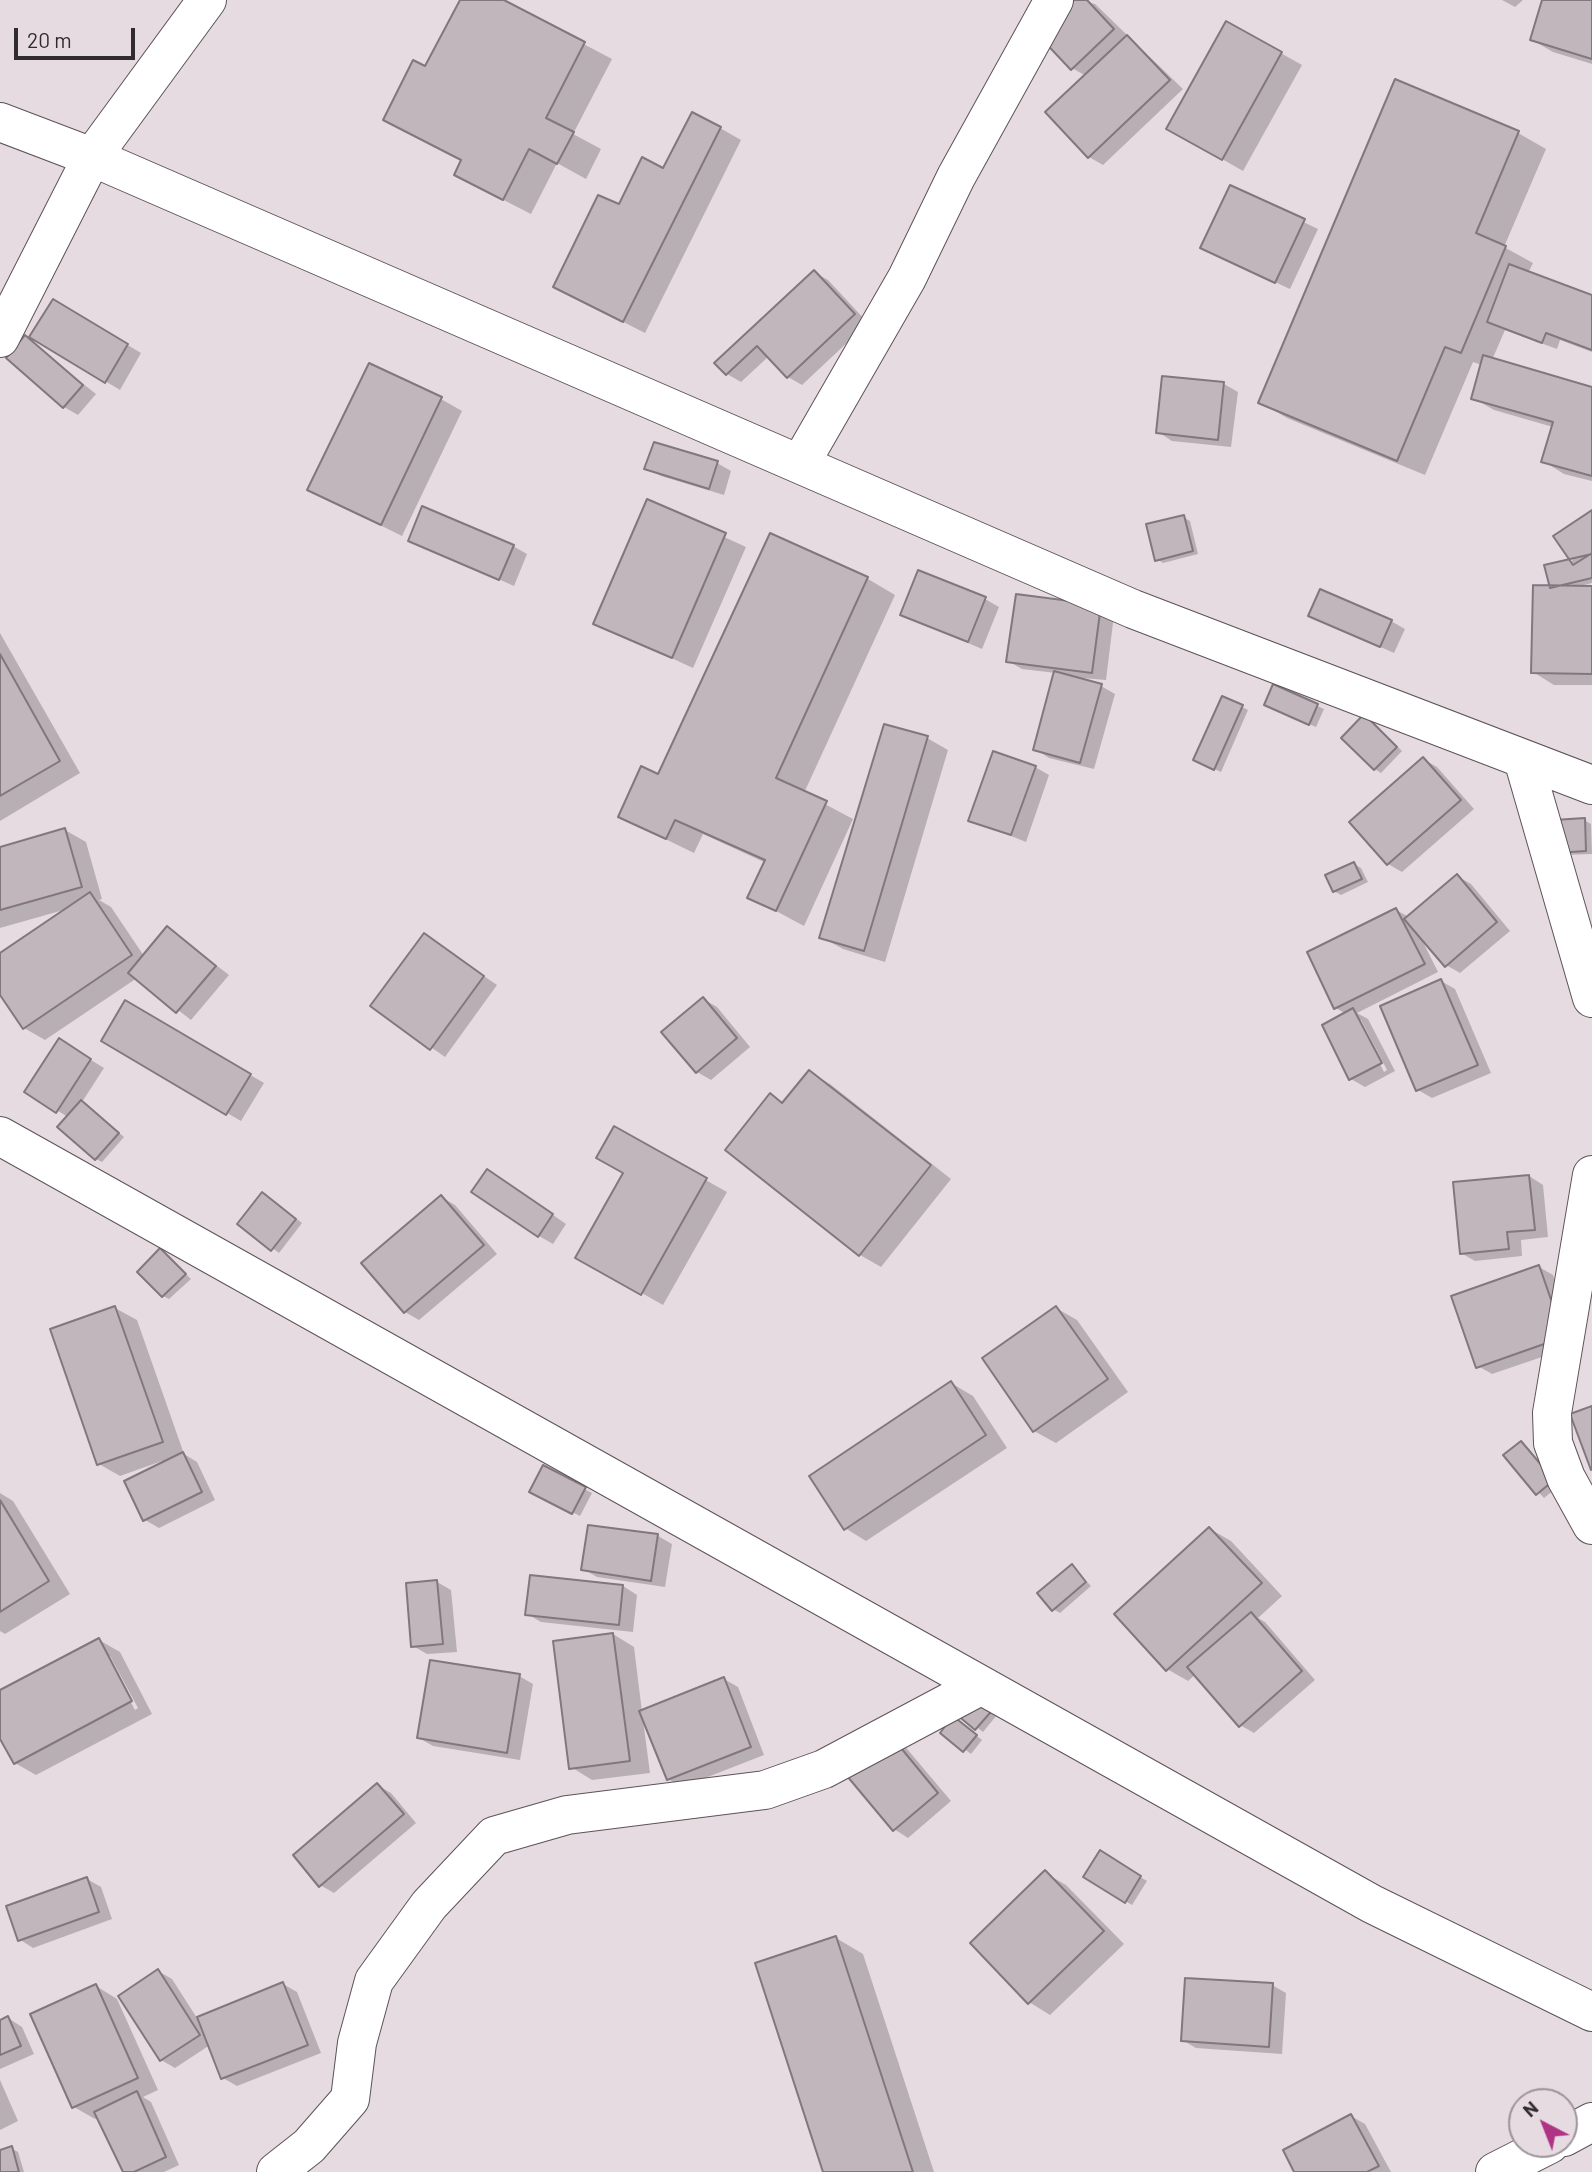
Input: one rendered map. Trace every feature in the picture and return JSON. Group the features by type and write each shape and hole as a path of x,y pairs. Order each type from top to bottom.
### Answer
{"street":[{"path":"0,338 92,156 207,0"},
{"path":"800,464 907,278 956,177 1054,0"},
{"path":"0,122 92,156 1133,609 1592,785"},
{"path":"1524,759 1592,998"},
{"path":"0,1136 1372,1904 1592,2012"},
{"path":"1592,1175 1552,1413 1553,1443 1566,1478 1592,1525"},
{"path":"276,2172 309,2146 350,2099 357,2043 374,1981 429,1905 494,1836 567,1815 765,1790 824,1769 980,1686"},
{"path":"1495,2172 1522,2158"}],"building":[{"path":"460,0 504,0 585,42 546,118 574,132 557,164 529,149 503,200 454,175 461,160 383,120 413,60 425,66"},
{"path":"1074,0 1087,0 1114,29 1071,70 1038,35"},
{"path":"1542,0 1592,0 1592,59 1530,40"},
{"path":"1226,21 1282,52 1222,160 1166,129"},
{"path":"1127,35 1170,80 1088,158 1045,112"},
{"path":"1395,79 1519,131 1476,233 1506,246 1461,353 1445,347 1397,461 1258,403"},
{"path":"692,112 721,127 623,322 553,287 598,195 619,204 642,157 663,168"},
{"path":"1230,185 1305,219 1275,283 1200,248"},
{"path":"1509,264 1592,295 1592,350 1546,333 1542,343 1487,322"},
{"path":"814,270 855,314 787,378 757,346 726,375 714,363"},
{"path":"53,299 128,344 105,383 29,337"},
{"path":"25,335 83,385 63,408 6,358"},
{"path":"1483,355 1592,387 1592,476 1541,462 1553,422 1471,399"},
{"path":"369,363 442,397 381,525 307,490"},
{"path":"1162,376 1224,382 1218,440 1156,433"},
{"path":"654,442 718,461 709,489 644,469"},
{"path":"647,499 726,533 672,658 593,624"},
{"path":"422,506 514,545 499,580 408,541"},
{"path":"1592,510 1592,553 1573,565 1553,536"},
{"path":"1184,515 1193,551 1155,561 1146,524"},
{"path":"770,533 868,577 776,778 827,801 776,911 747,898 765,860 675,820 666,839 618,817 641,766 658,774"},
{"path":"1592,554 1592,578 1550,588 1544,565"},
{"path":"918,570 986,597 968,642 900,615"},
{"path":"1533,585 1592,586 1592,674 1531,673"},
{"path":"1320,589 1392,620 1380,647 1308,616"},
{"path":"1016,594 1101,605 1092,673 1006,662"},
{"path":"0,654 60,761 0,796"},
{"path":"1054,671 1102,684 1080,763 1033,750"},
{"path":"1273,684 1318,704 1309,725 1264,705"},
{"path":"1222,696 1243,705 1214,770 1193,760"},
{"path":"1364,714 1397,747 1374,770 1341,738"},
{"path":"884,724 928,736 864,951 819,938"},
{"path":"993,751 1036,766 1011,835 968,821"},
{"path":"1423,757 1461,800 1387,865 1349,822"},
{"path":"1585,818 1586,851 1556,853 1554,820"},
{"path":"65,828 82,887 0,910 0,847"},
{"path":"1354,862 1362,879 1333,892 1325,875"},
{"path":"1457,874 1497,922 1445,967 1404,919"},
{"path":"90,892 132,955 23,1029 0,995 0,953"},
{"path":"1396,908 1425,964 1334,1009 1307,952"},
{"path":"167,926 216,966 176,1013 128,973"},
{"path":"424,933 484,976 430,1050 370,1006"},
{"path":"1441,979 1478,1065 1416,1091 1380,1006"},
{"path":"703,997 737,1038 696,1073 661,1032"},
{"path":"125,1000 251,1074 226,1115 101,1041"},
{"path":"1353,1008 1382,1063 1349,1080 1322,1025"},
{"path":"59,1038 91,1059 56,1113 24,1092"},
{"path":"809,1070 931,1165 859,1256 725,1150 770,1093 782,1103"},
{"path":"81,1100 119,1133 95,1160 57,1127"},
{"path":"614,1126 707,1178 641,1295 575,1258 623,1173 596,1158"},
{"path":"487,1169 553,1214 538,1237 471,1192"},
{"path":"1529,1175 1535,1230 1507,1232 1509,1249 1460,1254 1453,1182"},
{"path":"262,1192 296,1219 271,1251 237,1224"},
{"path":"441,1195 484,1245 404,1313 361,1263"},
{"path":"160,1248 186,1274 162,1297 137,1272"},
{"path":"1539,1265 1564,1337 1476,1368 1451,1296"},
{"path":"115,1306 163,1442 97,1465 50,1329"},
{"path":"1056,1306 1108,1379 1033,1432 982,1358"},
{"path":"951,1381 986,1435 844,1530 809,1476"},
{"path":"1592,1406 1592,1469 1591,1470 1570,1414"},
{"path":"1521,1441 1554,1480 1536,1495 1503,1455"},
{"path":"183,1452 202,1492 143,1521 124,1481"},
{"path":"543,1465 586,1487 572,1514 529,1492"},
{"path":"0,1500 49,1581 0,1612"},
{"path":"588,1525 658,1534 651,1581 581,1570"},
{"path":"1209,1527 1262,1583 1166,1671 1114,1614"},
{"path":"1072,1564 1086,1582 1052,1611 1037,1593"},
{"path":"530,1575 623,1585 619,1625 525,1615"},
{"path":"437,1580 443,1644 411,1647 406,1583"},
{"path":"1251,1612 1302,1671 1239,1727 1187,1667"},
{"path":"613,1633 630,1761 569,1769 553,1641"},
{"path":"99,1638 132,1701 14,1764 0,1739 0,1690"},
{"path":"430,1660 520,1674 507,1753 417,1738"},
{"path":"724,1677 751,1747 667,1780 639,1711"},
{"path":"996,1706 975,1730 949,1708"},
{"path":"953,1716 977,1735 963,1752 940,1733"},
{"path":"883,1726 938,1793 893,1831 837,1764"},
{"path":"377,1783 404,1814 319,1887 293,1855"},
{"path":"1100,1850 1141,1876 1125,1903 1083,1877"},
{"path":"1045,1870 1104,1931 1028,2004 970,1943"},
{"path":"87,1877 99,1912 18,1941 6,1906"},
{"path":"836,1936 913,2172 823,2172 755,1963"},
{"path":"158,1969 200,2035 160,2061 118,1996"},
{"path":"1185,1978 1273,1983 1269,2047 1181,2041"},
{"path":"283,1982 308,2045 221,2079 197,2017"},
{"path":"96,1984 138,2078 72,2108 30,2014"},
{"path":"8,2016 21,2046 0,2055 0,2020"},
{"path":"137,2091 166,2157 134,2172 123,2172 94,2112"},
{"path":"1351,2114 1379,2166 1367,2172 1294,2172 1283,2150"},
{"path":"12,2146 19,2172 0,2172 0,2150"}]}
